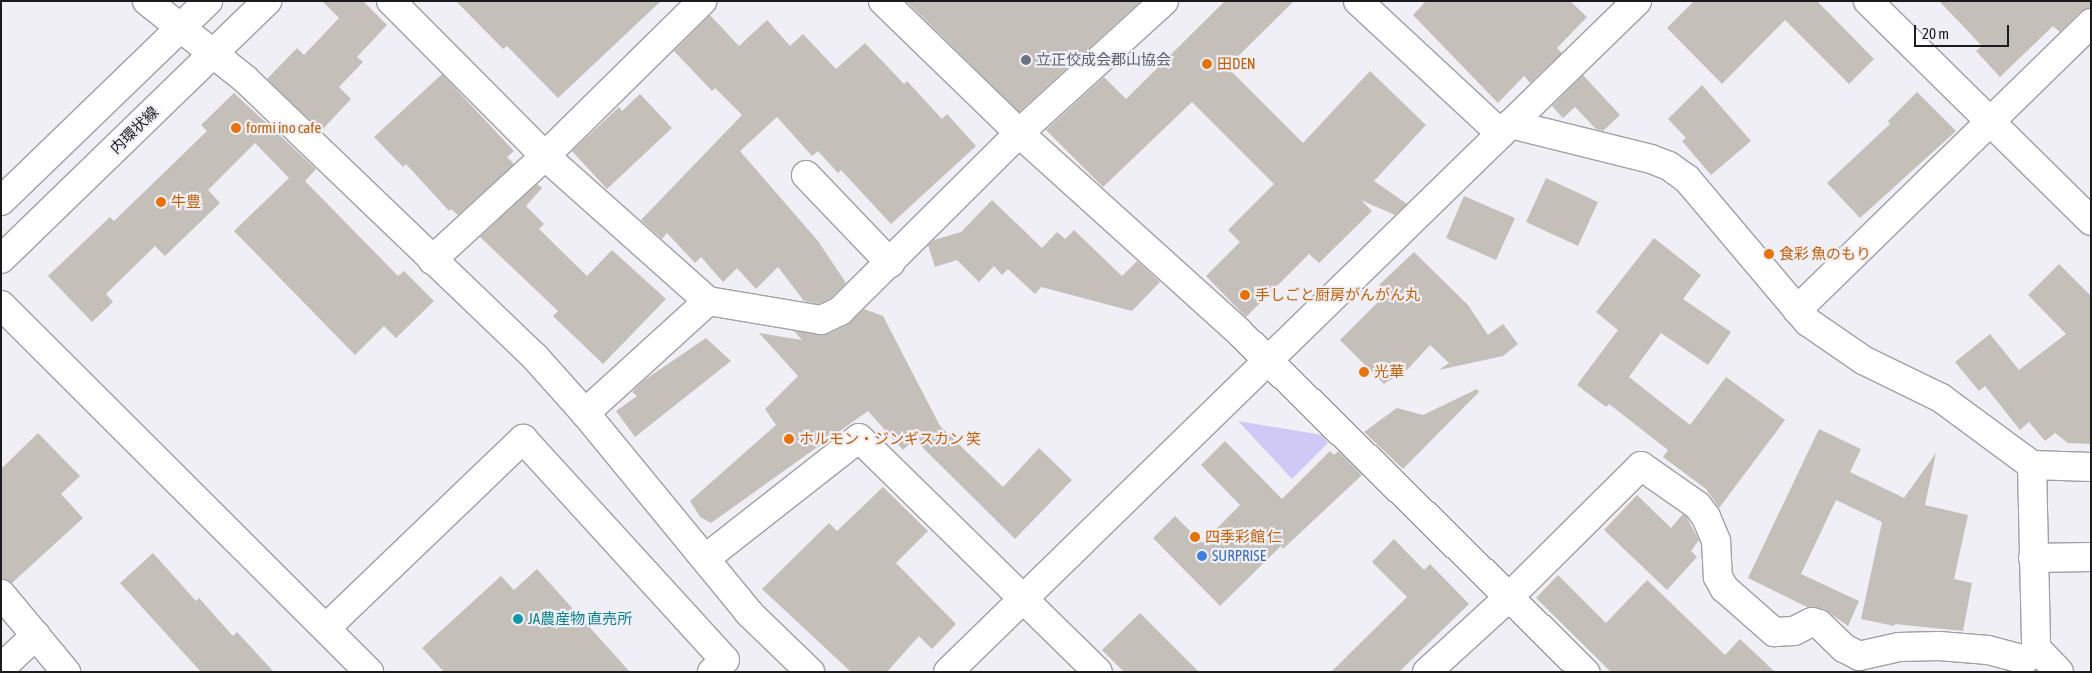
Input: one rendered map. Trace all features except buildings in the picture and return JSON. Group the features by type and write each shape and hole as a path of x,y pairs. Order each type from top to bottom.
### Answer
{"street":[{"path":"147,1 245,79 535,357 585,413 706,558 749,613 810,672"},
{"path":"1,201 208,1"},
{"name":"内環状線","path":"1,259 267,1"},
{"path":"391,1 545,156 708,301 821,320 840,311 1020,133 1164,1"},
{"path":"432,260 545,156 702,1"},
{"path":"883,1 1020,133 1266,359 1585,672"},
{"path":"1358,1 1506,129 1651,159 1669,166 1687,179 1808,322 1862,360 1941,398 2032,465 2089,465"},
{"path":"948,672 1266,359 1637,1"},
{"path":"1868,1 2091,220"},
{"path":"1797,310 2091,23"},
{"path":"806,175 890,263"},
{"path":"585,413 708,301"},
{"path":"1,305 327,627 369,672"},
{"path":"706,558 859,438 1098,672"},
{"path":"327,627 523,439 725,660 712,672"},
{"path":"2024,660 2034,558 2032,465"},
{"path":"1427,672 1509,597 1641,466 1697,505 1706,517 1716,541 1718,578 1731,597 1758,621 1774,632 1783,633 1812,622 1819,624 1844,648 1859,656 1899,647 1939,646 1988,650 2059,672"},
{"path":"2034,558 2091,557"},
{"path":"1,594 66,672"},
{"path":"1,668 36,635"},
{"path":"1875,672 1899,647"}],"shaded area":[{"path":"1238,421 1322,435 1328,443 1292,479"}],"place":[{"name":"立正佼成会郡山協会","path":"1026,60"},
{"name":"田DEN","path":"1207,64"},
{"name":"formi ino cafe","path":"236,128"},
{"name":"牛豊","path":"161,202"},
{"name":"食彩 魚のもり","path":"1769,254"},
{"name":"手しごと厨房がんがん丸","path":"1245,295"},
{"name":"光華","path":"1364,372"},
{"name":"ホルモン・ジンギスカン 笑","path":"789,439"},
{"name":"四季彩館 仁","path":"1195,537"},
{"name":"SURPRISE","path":"1202,556"},
{"name":"JA農産物 直売所","path":"518,619"}]}
